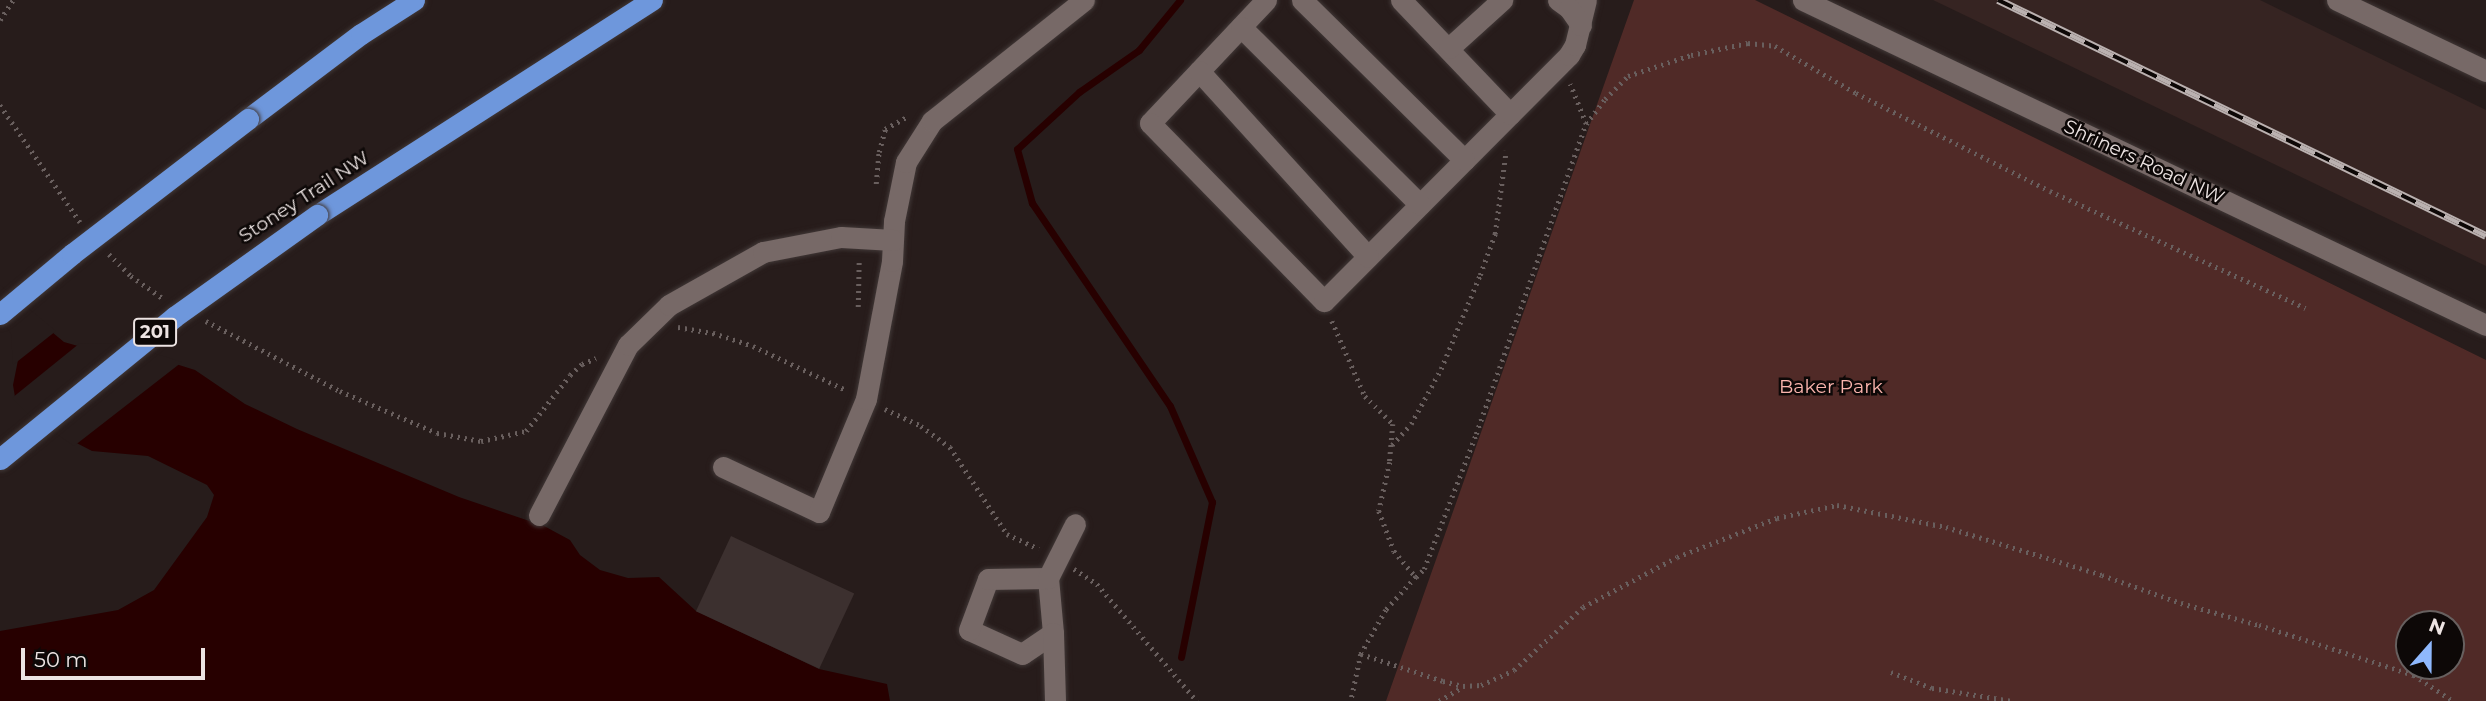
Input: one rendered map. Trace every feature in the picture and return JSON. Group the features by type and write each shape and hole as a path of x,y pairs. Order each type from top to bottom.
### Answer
{"highway":[{"path":"0,314 72,254 361,34 400,0"},
{"path":"361,34 414,0"},
{"name":"Stoney Trail NW","path":"0,459 174,317 317,215 652,0"}],"street":[{"path":"723,467 820,512 866,399 892,261 906,162 932,121 1084,0"},
{"path":"1266,0 1150,123 1324,301 1560,64 1575,46 1586,0"},
{"path":"1302,0 1464,160"},
{"path":"1401,0 1449,48 1504,120"},
{"path":"1449,48 1503,0"},
{"path":"1558,0 1569,8 1581,25"},
{"name":"Shriners Road NW","path":"1803,0 2486,325"},
{"path":"2337,0 2486,72"},
{"path":"1241,27 1420,205"},
{"path":"1199,71 1368,257"},
{"path":"539,515 628,345 669,305 763,252 841,237 893,240"},
{"path":"1055,701 1054,633 1048,578 1075,524"},
{"path":"1048,578 988,579 969,630 1022,654 1054,633"}],"path":[{"path":"0,20 13,0"},
{"path":"1351,701 1361,654 1385,610 1424,569 1586,124 1605,99 1628,76 1691,55 1748,43 1775,46 1856,93 2050,191 2305,308"},
{"path":"1560,64 1586,124"},
{"path":"1391,445 1411,424 1441,369 1495,234 1507,138 1504,120"},
{"path":"858,309 859,260 869,239"},
{"path":"1324,301 1365,396 1393,424 1379,511 1394,551 1416,576"},
{"path":"195,316 340,391 437,433 481,441 526,431 582,364 628,345"},
{"path":"667,326 713,333 753,346 921,426 950,447 1007,534 1058,558 1097,584 1197,701"},
{"path":"843,389 846,378"},
{"path":"1361,654 1462,686 1481,685 1514,670 1583,607 1677,557 1777,518 1837,505 1946,527 2102,575 2181,603 2259,625 2414,675 2452,701"},
{"path":"1891,672 1932,688 2012,701"},
{"path":"1439,701 1462,686"}],"shaded area":[{"path":"1933,0 2260,0 2486,110 2486,266"},
{"path":"0,289 64,342 85,348 125,348 195,370 245,404 297,429 459,497 544,526 570,540 580,555 600,570 628,578 659,577 696,611 819,669 887,684 890,701 0,701 0,631 118,610 154,590 207,517 214,495 207,485 148,456 92,451 65,437 15,397 13,385 18,360"}],"green space":[{"name":"Baker Park","path":"1634,0 1755,0 2486,360 2486,701 1386,701"}],"pier":[{"path":"0,285 56,331 13,365 11,334 0,318"},
{"path":"80,343 125,344 182,362 74,446 29,415 12,398"}],"building":[{"path":"731,536 854,593 819,669 696,611"}],"waterway":[{"path":"1180,0 1139,50 1079,92 1017,149 1032,203 1170,406 1212,502 1181,657"}],"railway":[{"path":"1998,0 2486,236"}]}
